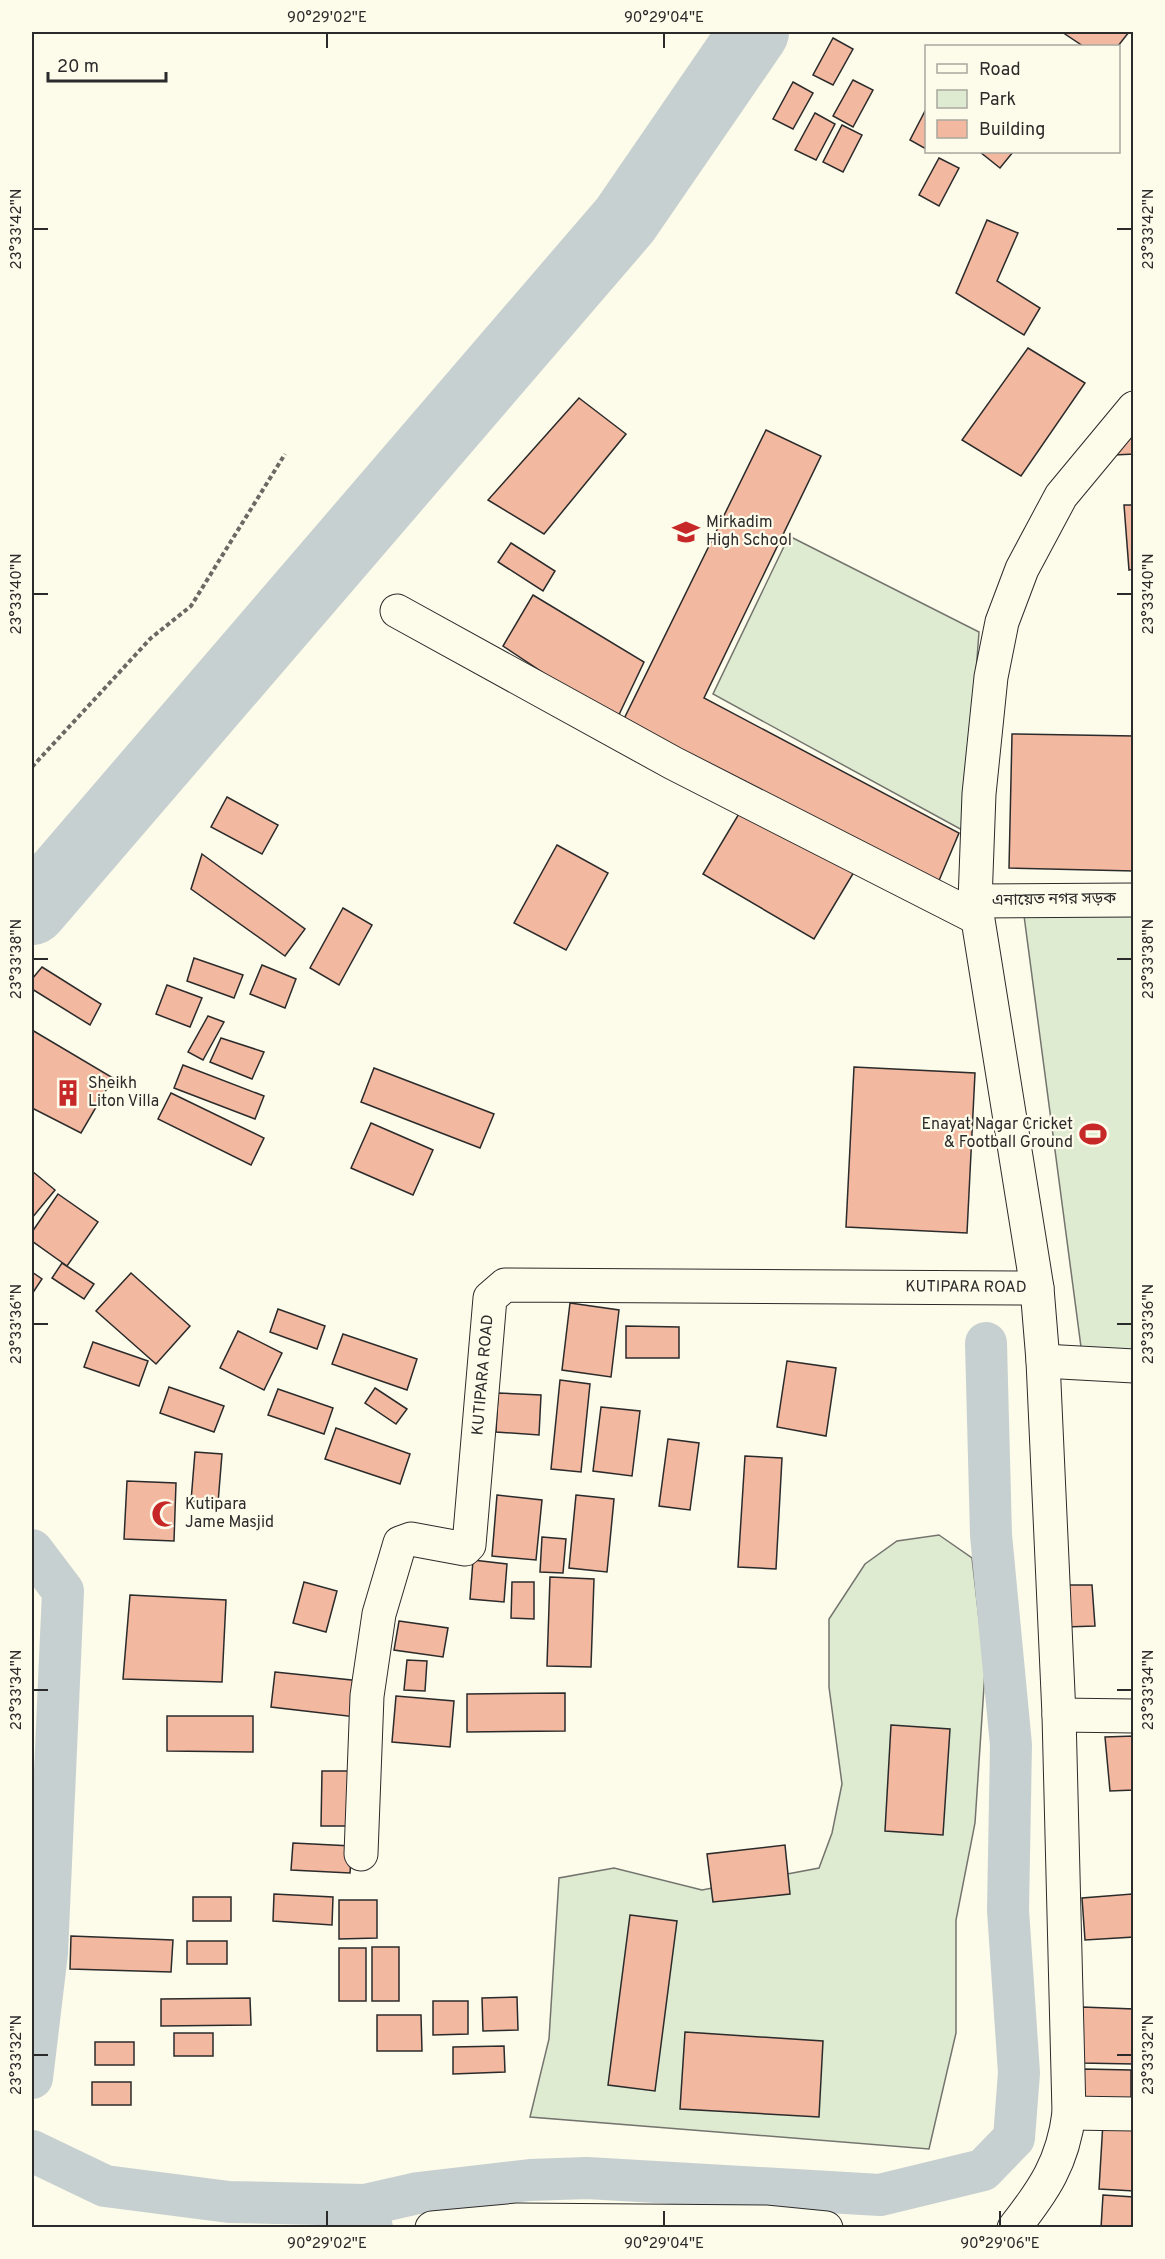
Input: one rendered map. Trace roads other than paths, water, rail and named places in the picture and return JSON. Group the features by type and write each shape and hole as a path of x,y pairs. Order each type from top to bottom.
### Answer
{"street":[{"path":"1014,2228 1043,2191 1066,2137 1069,2113 1059,1715 1043,1361 1037,1288 976,909 980,782 991,677 1002,622 1022,569 1061,496 1134,408"},
{"path":"398,611 673,763 976,909"},
{"name":"এনায়েত নগর সড়ক","path":"976,909 1134,900"},
{"name":"KUTIPARA ROAD","path":"360,1854 367,1696 379,1614 400,1543 411,1539 465,1549 469,1545 490,1298 505,1285 1037,1288"},
{"path":"1043,1361 1134,1366"},
{"path":"1059,1715 1134,1716"},
{"path":"1069,2113 1134,2114"},
{"path":"447,2226 518,2220 753,2222 826,2228"}],"waterway":[{"path":"32,910 625,220 754,32"},
{"path":"365,2205 418,2193 530,2180 587,2178 880,2195 983,2170 1014,2138 1019,2073 1008,1910 1011,1745 991,1535 986,1343"},
{"path":"32,1550 63,1591 47,1953 32,2078"},
{"path":"32,2151 105,2186 229,2202 365,2205 372,2228"}],"place":[{"name":"Mirkadim High School","path":"686,532"},
{"name":"Sheikh Liton Villa","path":"68,1093"},
{"name":"Enayat Nagar Cricket & Football Ground","path":"1093,1134"},
{"name":"Kutipara Jame Masjid","path":"165,1514"}]}
